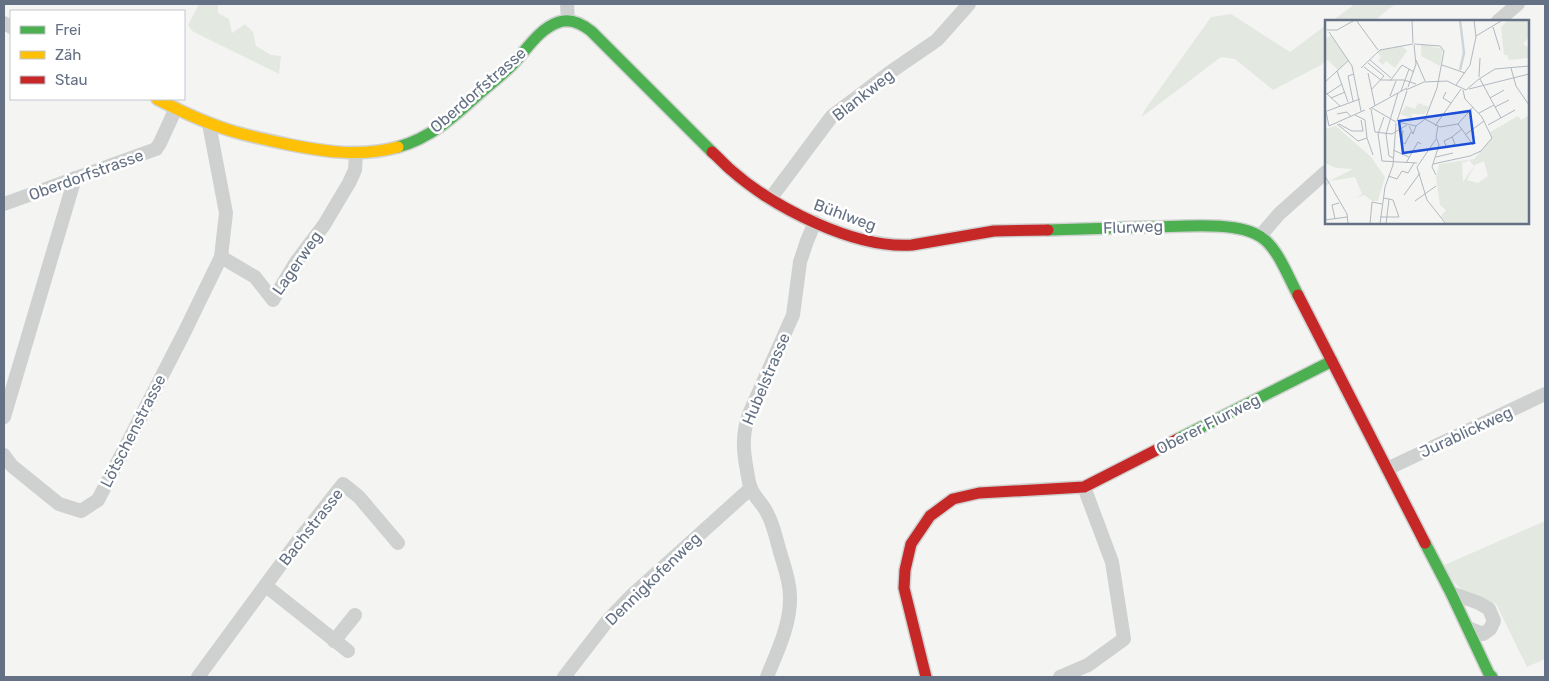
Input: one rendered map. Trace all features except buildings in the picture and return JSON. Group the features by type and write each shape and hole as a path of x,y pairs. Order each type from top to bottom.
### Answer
{"street":[{"path":"567,4 568,21 576,22 586,27 732,171 770,199"},
{"name":"Blankweg","path":"770,199 832,116 937,40 969,4"},
{"path":"1499,20 1518,4"},
{"name":"Oberdorfstrasse","path":"4,204 156,149 176,108 210,124 244,134 307,148 356,154 389,150 416,140 456,115 511,66 545,30 555,24 568,21"},
{"path":"159,100 176,108"},
{"path":"210,124 226,212 221,257"},
{"name":"Lagerweg","path":"221,257 255,277 273,300 296,262 324,225 349,183 355,170 356,154"},
{"path":"1325,173 1279,214 1261,235 1271,244 1275,251 1451,592 1492,677"},
{"path":"4,418 75,178"},
{"name":"Bühlweg","path":"770,199 848,236 886,245 913,245"},
{"name":"Hubelstrasse","path":"767,677 790,614 790,595 772,522 764,506 757,499 751,488 743,439 745,425 793,315 800,262 815,222"},
{"name":"Flurweg","path":"913,245 974,232 994,231 1206,226 1248,230 1261,235"},
{"name":"Lötschenstrasse","path":"4,455 12,466 59,504 81,511 98,500 221,257"},
{"name":"Oberer Flurweg","path":"926,677 904,588 905,570 911,544 930,516 953,499 979,493 1084,487 1332,361"},
{"name":"Jurablickweg","path":"1387,469 1545,394"},
{"name":"Bachstrasse","path":"198,677 298,540 343,484 359,497 398,543"},
{"path":"1060,677 1088,665 1124,639 1112,562 1084,487"},
{"name":"Dennigkofenweg","path":"564,677 599,632 630,597 751,488"},
{"path":"266,586 348,651"},
{"path":"1451,592 1490,609 1494,621 1490,630 1483,634 1468,628"},
{"path":"334,640 355,615"}],"shaded area":[{"path":"199,4 218,4 218,13 229,19 232,33 245,24 253,32 256,46 271,55 281,56 279,74 192,31 188,25"},
{"path":"1355,4 1395,4 1375,20 1333,20"},
{"path":"1231,14 1290,52 1325,26 1325,61 1321,65 1273,90 1235,59 1221,57 1142,117 1144,111 1211,17"},
{"path":"1545,521 1545,659 1527,667 1496,604 1464,592 1442,566"}],"traffic: fast":[{"path":"398,147 432,132 461,110 504,72 545,30 559,22 572,21 591,31 712,152"},
{"path":"1048,230 1191,226 1237,228 1261,237 1273,248 1298,295"},
{"path":"1178,439 1332,361"},
{"path":"1425,543 1492,677"}],"traffic: slow":[{"path":"159,100 225,129 291,145 318,150 358,153 398,147"}],"traffic: jam":[{"path":"712,152 729,168 769,198 816,223 866,240 912,245 994,231 1048,230"},
{"path":"1298,295 1425,543"},
{"path":"926,677 904,588 905,570 911,544 930,516 953,499 979,493 1084,487 1178,439"}]}
